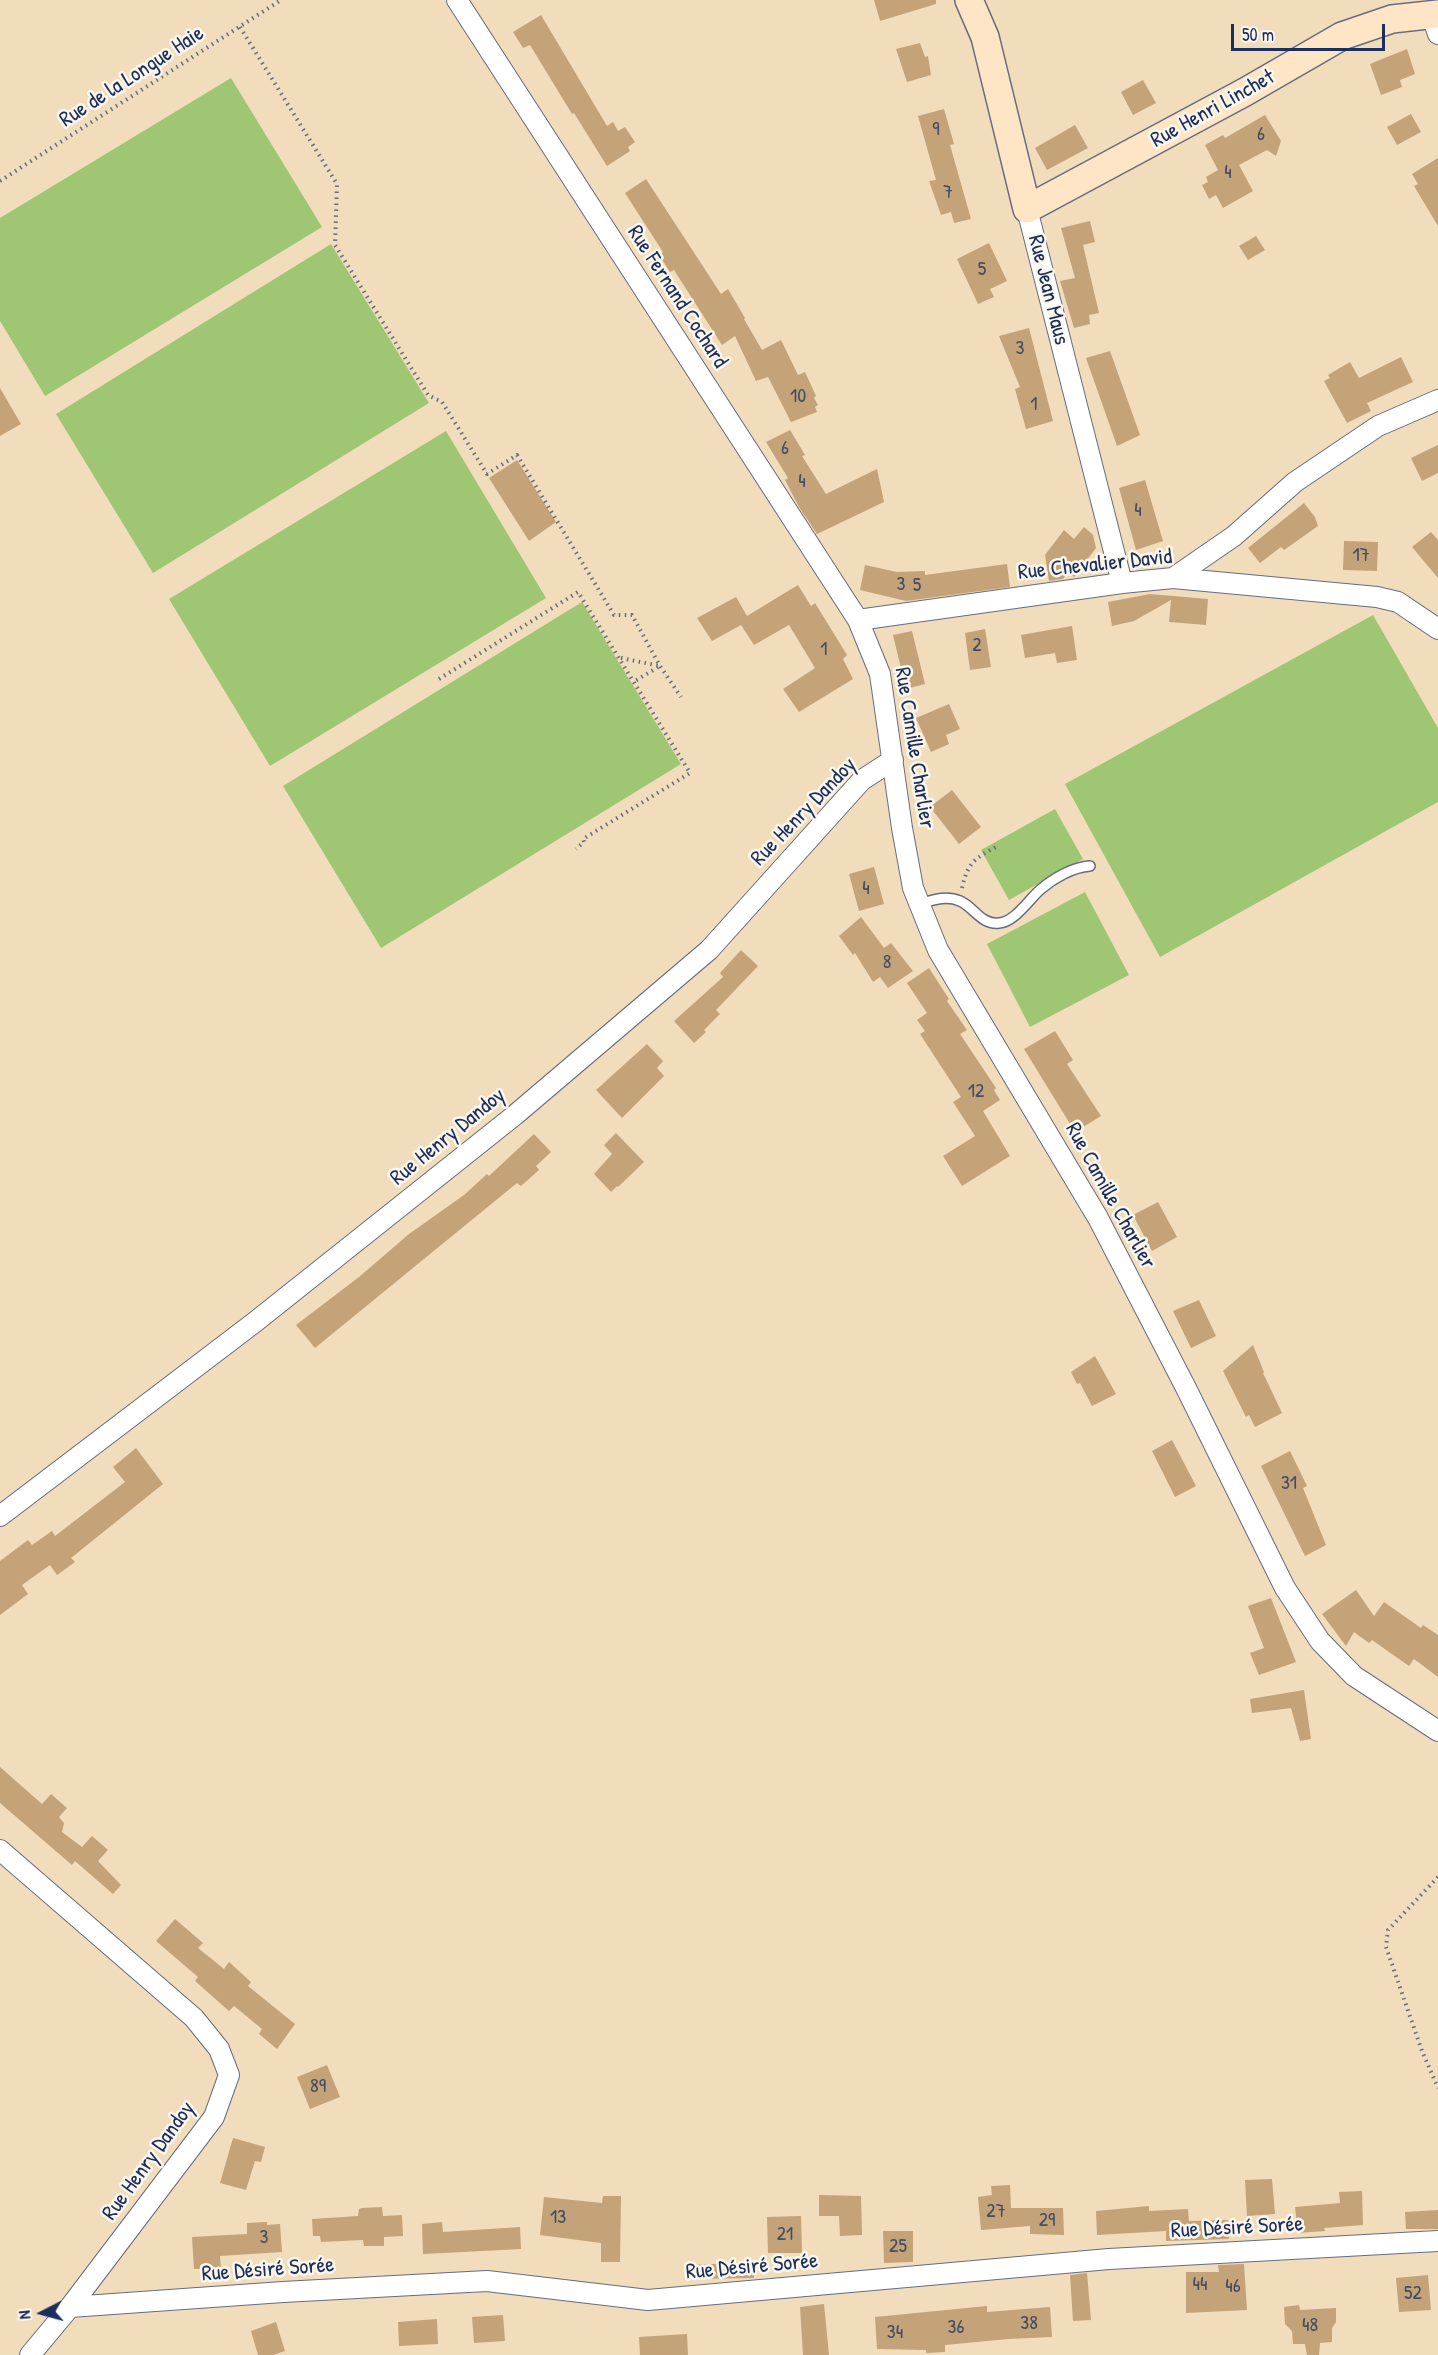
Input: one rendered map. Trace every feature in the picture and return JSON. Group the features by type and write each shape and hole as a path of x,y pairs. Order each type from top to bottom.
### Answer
{"street":[{"name":"Rue Fernand Cochard","path":"457,0 858,620"},
{"name":"Rue Jean Maus","path":"969,0 985,37 1122,583"},
{"name":"Rue Henri Linchet","path":"1027,209 1245,92 1342,36 1392,19 1436,21"},
{"path":"1173,578 1234,536 1295,482 1359,438 1377,426 1438,400"},
{"name":"Rue Chevalier David","path":"858,620 1173,578 1377,597 1398,602 1438,629"},
{"name":"Rue Camille Charlier","path":"858,620 880,674 913,888 938,950 1098,1218 1186,1388 1285,1588 1320,1641 1354,1676 1438,1731"},
{"name":"Rue Henry Dandoy","path":"0,1516 255,1323 515,1115 709,950 862,780 893,760"},
{"name":"Rue Henry Dandoy","path":"0,1850 194,2018 219,2049 229,2075 214,2117 70,2307 30,2355"},
{"name":"Rue Désiré Sorée","path":"70,2307 283,2292 487,2282 648,2300 1109,2259 1438,2241"}],"lane":[{"path":"919,904 938,898 959,901 984,921 999,923 1009,920 1042,888 1078,867 1090,866"}],"path":[{"name":"Rue de la Longue Haie","path":"0,181 281,0"},
{"path":"240,27 337,184 335,244 428,394 442,402 487,474 517,455 614,615 632,615 660,666 681,697"},
{"path":"439,679 578,592 621,658 690,773 583,839 584,842 576,849"},
{"path":"621,658 660,666"},
{"path":"634,681 660,666"},
{"path":"959,901 968,868 973,860 998,846"},
{"path":"1438,1877 1388,1930 1386,1947 1422,2051 1438,2088"}],"green space":[{"path":"231,78 322,227 45,396 0,321 0,218"},
{"path":"331,244 429,403 153,573 56,414"},
{"path":"446,431 546,598 270,766 169,599"},
{"path":"582,602 681,764 381,948 283,786"},
{"path":"1373,615 1438,728 1438,802 1160,957 1065,784"},
{"path":"1055,809 1083,859 1009,900 981,850"},
{"path":"1085,892 1129,975 1030,1027 987,944"}],"building":[{"path":"874,0 936,0 936,4 880,21"},
{"path":"541,15 607,126 613,122 618,131 625,127 635,142 628,147 630,151 607,166 530,45 523,48 513,32"},
{"path":"920,43 925,57 928,56 931,75 907,82 896,49"},
{"path":"1407,49 1415,74 1400,80 1402,87 1381,95 1370,64"},
{"path":"1143,80 1156,103 1133,115 1121,92"},
{"path":"944,109 954,144 950,145 971,219 954,223 951,212 941,215 929,181 936,180 918,116"},
{"path":"1411,114 1421,132 1397,145 1387,127"},
{"path":"1265,115 1281,141 1276,156 1267,150 1239,165 1253,191 1223,208 1216,195 1209,199 1202,185 1208,182 1206,177 1218,170 1205,145 1223,135 1225,138"},
{"path":"1075,125 1088,148 1047,170 1035,148"},
{"path":"1438,158 1438,226 1414,186 1418,184 1412,174"},
{"path":"646,179 721,294 728,289 762,350 781,340 798,375 805,372 816,396 814,398 818,405 815,407 817,412 791,422 768,377 756,381 735,336 722,345 674,270 670,272 659,255 663,252 625,193"},
{"path":"1090,221 1095,242 1083,245 1099,313 1089,315 1090,324 1074,328 1060,281 1075,278 1061,228"},
{"path":"1256,236 1265,250 1248,260 1239,246"},
{"path":"989,243 1007,281 990,289 994,297 978,304 957,259"},
{"path":"1029,328 1053,421 1026,429 1015,389 1020,387 999,336"},
{"path":"1110,351 1140,435 1117,446 1086,358"},
{"path":"1401,357 1413,382 1367,403 1371,411 1347,423 1324,381 1330,378 1328,375 1350,362 1359,378"},
{"path":"0,388 21,424 0,436"},
{"path":"790,430 805,455 802,456 826,494 877,469 884,502 817,534 799,507 785,480 788,478 766,442"},
{"path":"1438,445 1438,473 1422,481 1411,458"},
{"path":"517,460 556,522 529,541 489,478"},
{"path":"1145,480 1163,541 1136,550 1119,488"},
{"path":"1304,503 1315,517 1318,526 1284,550 1281,547 1260,563 1248,548"},
{"path":"1084,527 1093,535 1096,548 1074,577 1068,572 1063,579 1049,581 1045,555 1064,530 1074,539"},
{"path":"1431,532 1438,540 1438,578 1412,547"},
{"path":"1344,541 1378,542 1377,571 1343,570"},
{"path":"1007,564 1010,587 906,601 860,590 865,565 897,572 925,571 925,575"},
{"path":"798,585 811,606 815,603 847,655 843,659 853,679 799,712 783,689 815,668 789,625 754,645 741,625 712,641 697,618 736,597 747,616"},
{"path":"1150,594 1208,599 1206,625 1169,622 1171,600 1134,621 1112,626 1108,602"},
{"path":"1072,626 1077,660 1057,663 1055,653 1025,658 1021,635"},
{"path":"985,629 991,667 970,670 965,633"},
{"path":"912,631 925,684 906,689 893,635"},
{"path":"949,704 960,729 946,735 949,744 931,752 916,718"},
{"path":"952,790 981,827 959,844 930,807"},
{"path":"874,867 884,904 859,911 849,874"},
{"path":"861,917 884,948 891,943 913,971 888,988 880,977 873,982 855,953 853,955 839,936"},
{"path":"741,950 758,966 716,1010 720,1014 694,1043 674,1021 723,977 720,973"},
{"path":"929,968 949,999 947,1001 967,1030 960,1034 996,1088 994,1090 1000,1100 983,1111 1010,1156 962,1186 943,1156 975,1136 953,1102 961,1097 920,1034 925,1031 917,1020 927,1013 907,983"},
{"path":"1055,1031 1073,1060 1067,1064 1101,1116 1075,1132 1024,1049"},
{"path":"647,1044 663,1061 657,1068 664,1076 622,1118 596,1090"},
{"path":"616,1133 644,1162 611,1192 594,1174 612,1154 604,1145"},
{"path":"534,1134 551,1152 536,1166 539,1170 521,1186 517,1183 315,1348 296,1325 359,1277 409,1234 464,1195 487,1174 489,1176"},
{"path":"1158,1202 1177,1237 1152,1251 1133,1215"},
{"path":"1199,1300 1216,1336 1191,1348 1173,1311"},
{"path":"1253,1345 1282,1413 1255,1427 1249,1415 1246,1417 1223,1371"},
{"path":"1095,1356 1116,1394 1092,1406 1080,1383 1077,1384 1071,1372"},
{"path":"1172,1440 1196,1486 1175,1497 1152,1451"},
{"path":"136,1448 163,1484 71,1558 75,1562 57,1575 50,1565 22,1585 28,1594 0,1615 0,1561 28,1540 32,1545 52,1531 55,1536 125,1482 113,1467"},
{"path":"1290,1451 1307,1486 1303,1488 1326,1545 1305,1556 1261,1466"},
{"path":"1356,1590 1374,1616 1384,1602 1421,1628 1423,1625 1438,1635 1438,1677 1414,1659 1409,1666 1372,1640 1369,1643 1354,1632 1346,1646 1322,1614"},
{"path":"1271,1598 1296,1662 1259,1675 1250,1653 1264,1648 1248,1606"},
{"path":"1304,1690 1311,1739 1300,1741 1291,1708 1252,1713 1250,1699"},
{"path":"0,1767 42,1804 51,1794 67,1808 59,1817 64,1823 62,1832 82,1847 92,1836 108,1850 98,1861 121,1885 113,1894 75,1861 72,1865 0,1803"},
{"path":"175,1919 203,1943 198,1948 224,1969 229,1962 251,1982 248,1986 295,2024 277,2049 259,2034 262,2029 234,2006 229,2011 195,1981 198,1977 156,1941"},
{"path":"327,2065 340,2097 310,2109 297,2077"},
{"path":"233,2138 265,2147 261,2162 255,2161 246,2190 220,2183"},
{"path":"1272,2179 1275,2214 1247,2216 1245,2180"},
{"path":"1010,2185 1011,2208 1063,2208 1064,2235 1030,2234 1030,2226 981,2230 978,2197 992,2195 991,2186"},
{"path":"1362,2191 1363,2225 1298,2233 1295,2207 1340,2203 1339,2192"},
{"path":"819,2195 861,2196 862,2235 840,2236 839,2216 819,2216"},
{"path":"603,2196 621,2196 620,2262 601,2262 601,2243 540,2235 544,2197 602,2203"},
{"path":"1149,2206 1149,2211 1188,2209 1189,2221 1228,2220 1229,2239 1166,2241 1166,2231 1097,2235 1096,2211"},
{"path":"382,2207 383,2216 402,2215 403,2236 384,2237 384,2246 364,2246 363,2240 321,2242 320,2236 313,2236 312,2219 358,2216 359,2209"},
{"path":"1438,2210 1438,2229 1406,2229 1405,2212"},
{"path":"801,2216 802,2253 768,2253 767,2217"},
{"path":"267,2222 267,2225 280,2224 282,2252 220,2256 221,2268 194,2269 192,2237 247,2234 247,2223"},
{"path":"442,2222 443,2232 520,2227 521,2249 423,2254 422,2224"},
{"path":"883,2231 913,2231 913,2262 884,2263"},
{"path":"753,2262 754,2278 693,2279 693,2265"},
{"path":"1244,2264 1247,2310 1186,2313 1186,2272 1219,2272 1218,2265"},
{"path":"1087,2273 1091,2320 1073,2321 1070,2275"},
{"path":"1428,2275 1431,2310 1399,2312 1396,2278"},
{"path":"824,2304 829,2355 803,2355 800,2307"},
{"path":"1299,2305 1300,2310 1336,2308 1332,2342 1320,2343 1319,2355 1307,2355 1305,2344 1293,2344 1292,2331 1285,2324 1284,2307"},
{"path":"987,2306 987,2312 1050,2307 1052,2337 945,2345 945,2352 926,2353 926,2350 877,2349 875,2317"},
{"path":"503,2315 505,2341 474,2343 472,2317"},
{"path":"437,2319 438,2344 399,2346 398,2322"},
{"path":"276,2322 285,2351 273,2355 258,2355 251,2331"},
{"path":"687,2334 688,2355 640,2355 639,2337"}]}
